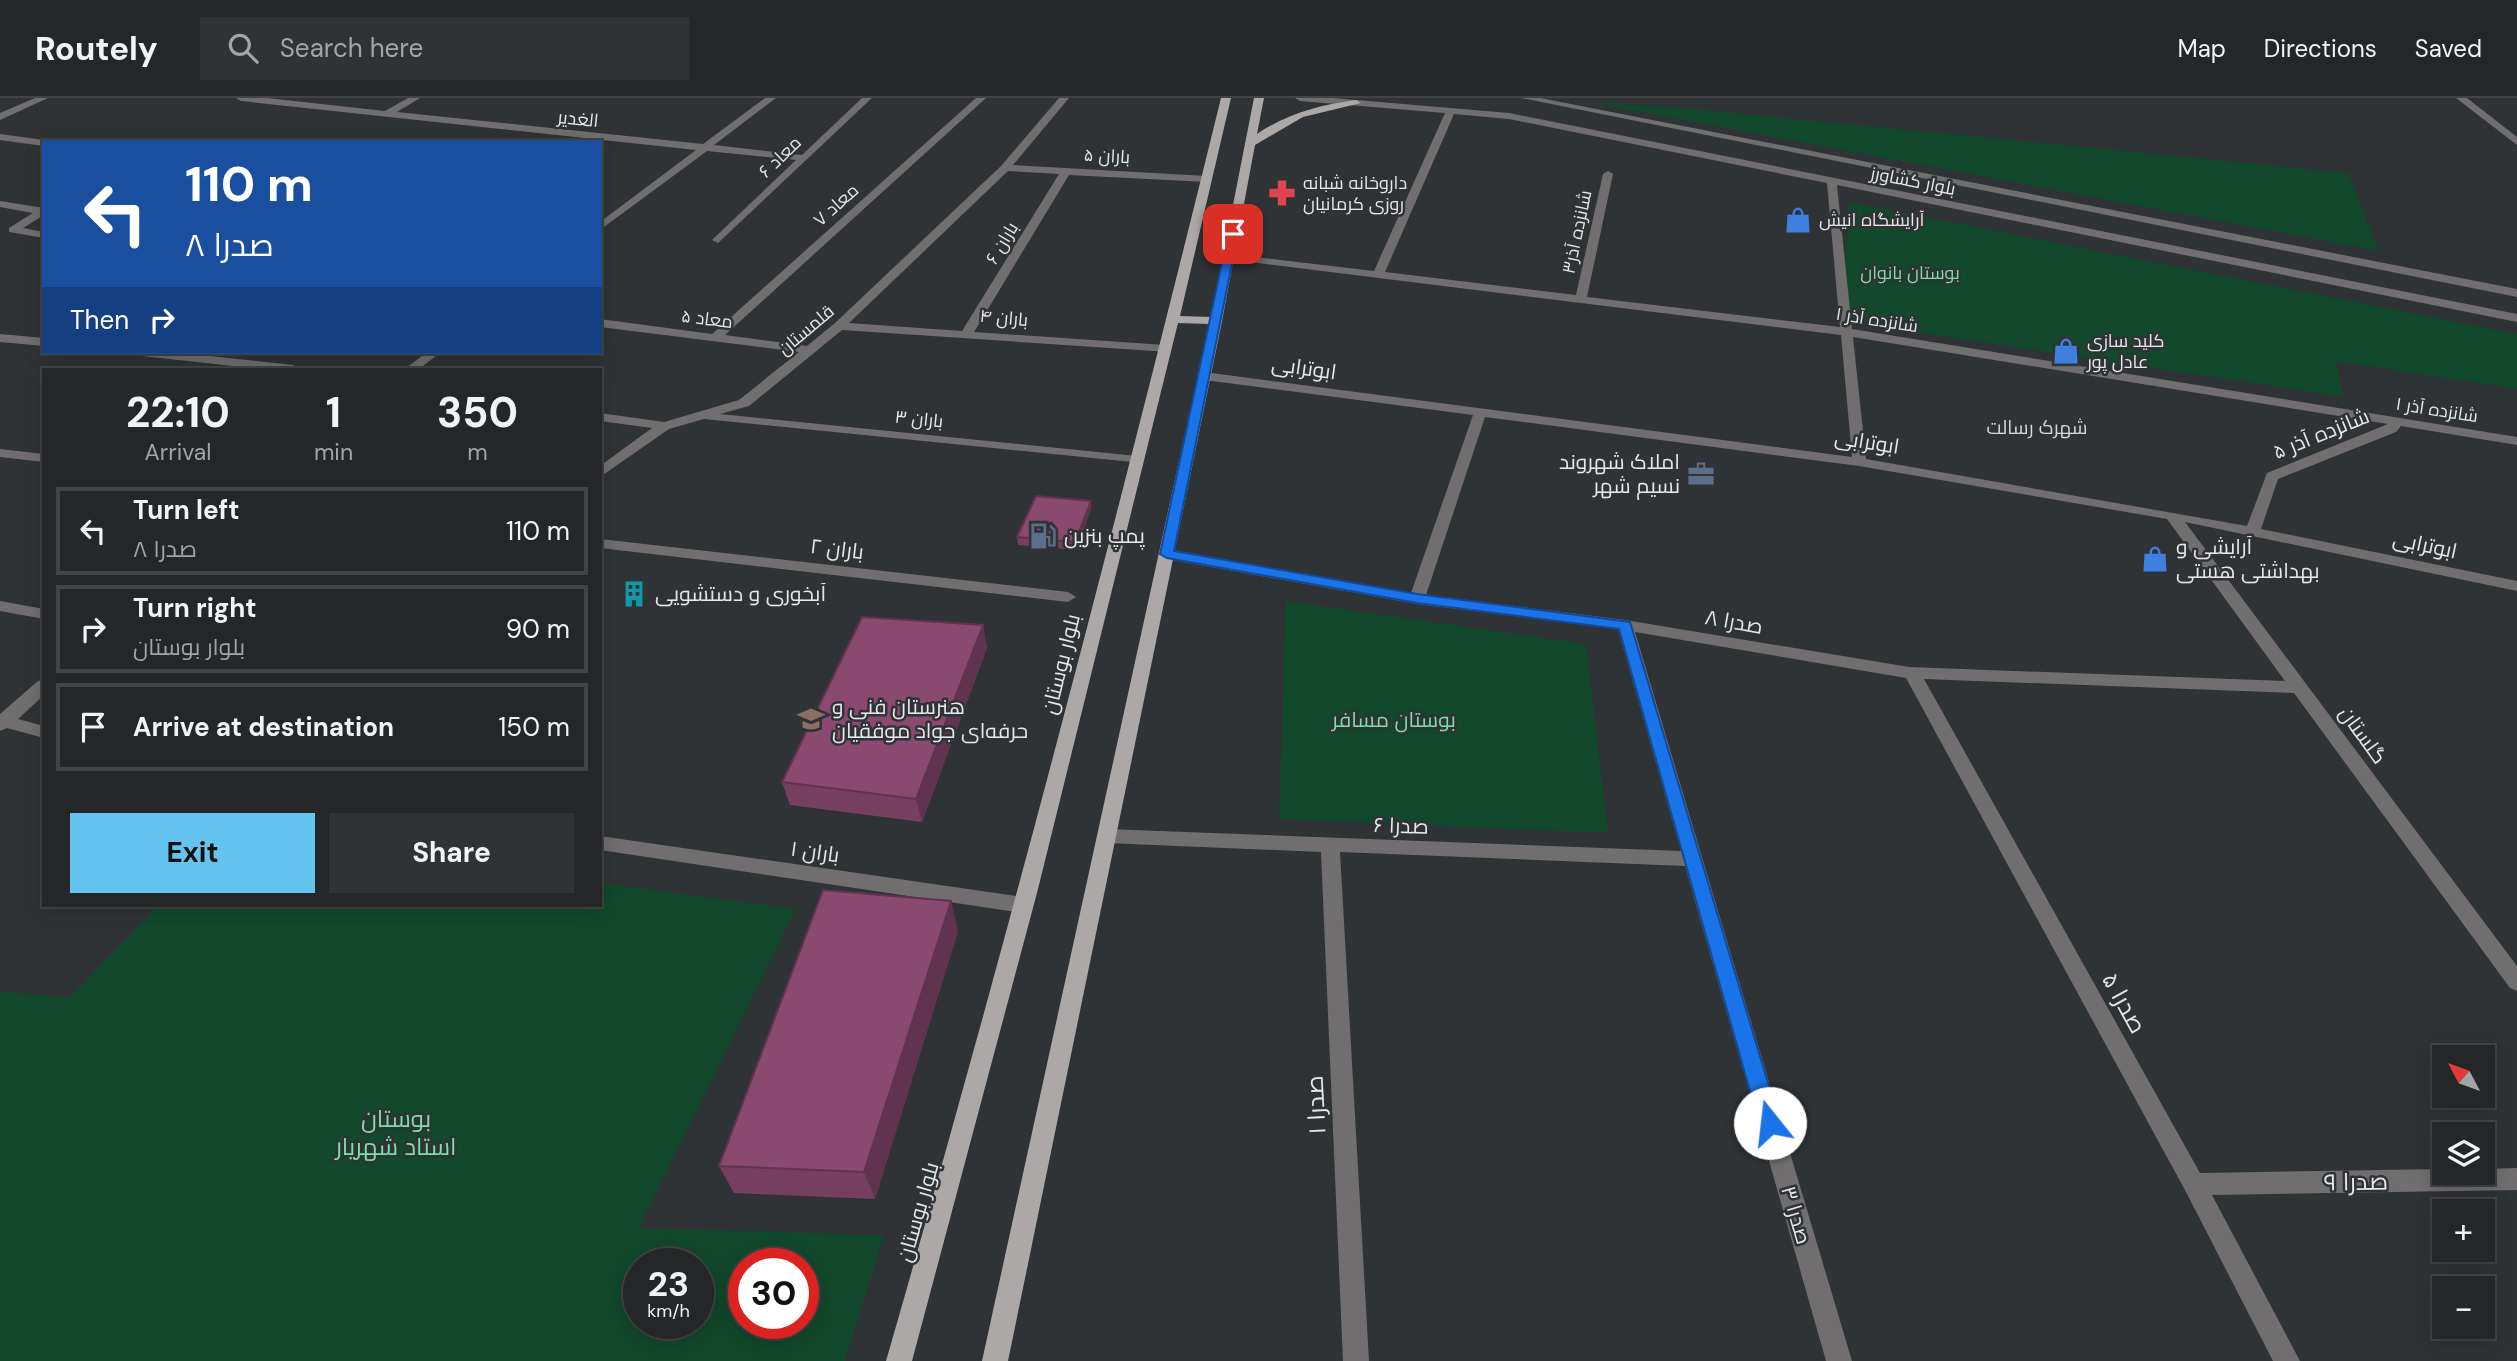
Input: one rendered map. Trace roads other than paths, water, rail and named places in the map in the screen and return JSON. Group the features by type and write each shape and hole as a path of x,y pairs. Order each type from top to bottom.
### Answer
{"main road":[{"name":"بلوار بوستان","path":"899,1361 950,1182 1023,905 1173,319 1226,98"},
{"path":"995,1361 1216,321 1259,98"},
{"path":"1251,143 1285,119 1316,108 1349,101"},
{"path":"1173,319 1216,321"}],"street":[{"path":"0,117 43,98"},
{"name":"الغدیر","path":"241,98 804,158"},
{"path":"386,114 415,98"},
{"path":"606,218 771,98"},
{"name":"معاد ۶","path":"718,240 867,98"},
{"name":"معاد ۷","path":"715,338 981,98"},
{"name":"قلمستان","path":"602,472 664,426 744,402 839,326 1005,168 1065,98"},
{"name":"بلوار کشاورز","path":"1300,98 1510,116 2517,318"},
{"name":"بلوار کشاورز","path":"1526,98 2517,293"},
{"path":"2460,98 2517,142"},
{"path":"1378,274 1451,111"},
{"path":"2493,123 2517,124"},
{"path":"0,137 42,143"},
{"name":"باران ۵","path":"1005,168 1207,178"},
{"name":"باران ۶","path":"967,333 1066,171"},
{"name":"شانزده آذر۳","path":"1581,298 1608,174"},
{"path":"1832,182 1859,462"},
{"path":"0,204 42,211"},
{"path":"42,212 13,230 42,235"},
{"name":"شانزده آذر ۱","path":"1229,257 1847,332 2517,441"},
{"name":"معاد ۵","path":"602,323 809,350"},
{"name":"باران ۴","path":"839,326 1165,349"},
{"path":"0,338 42,342"},
{"path":"160,354 284,368"},
{"path":"412,368 432,354"},
{"name":"ابوترابی","path":"1204,376 1859,462 2253,530 2514,588"},
{"path":"1417,598 1480,413"},
{"name":"باران ۳","path":"697,416 1137,460"},
{"path":"602,417 664,426"},
{"name":"شانزده آذر ۵","path":"2253,530 2272,476 2391,429 2397,422"},
{"path":"0,453 42,458"},
{"name":"گلستان","path":"2172,515 2517,982"},
{"name":"باران ۲","path":"602,543 1068,597"},
{"name":"صدرا ۸","path":"1167,554 1417,598 1625,625 1912,673 2299,687"},
{"path":"0,606 42,614"},
{"name":"صدرا ۳","path":"1625,625 1839,1361"},
{"name":"صدرا ۵","path":"1912,673 2194,1184 2287,1361"},
{"path":"2,722 42,687"},
{"path":"2,722 42,732"},
{"name":"صدرا ۶","path":"1107,836 1693,859"},
{"name":"باران ۱","path":"602,844 1023,905"},
{"name":"صدرا ۱","path":"1329,846 1356,1361"},
{"name":"صدرا ۹","path":"2194,1184 2517,1180"}],"place":[{"name":"داروخانه شبانه روزی کرمانیان","path":"1282,193"},
{"name":"آرایشگاه انیش","path":"1798,220"},
{"name":"کلید سازی عادل پور","path":"2066,351"},
{"name":"املاک شهروند نسیم شهر","path":"1701,474"},
{"name":"پمپ بنزین","path":"1043,536"},
{"name":"آرایشی و بهداشتی هستی","path":"2155,559"},
{"name":"آبخوری و دستشویی","path":"634,594"},
{"name":"هنرستان فنی و حرفه‌ای جواد موفقیان","path":"811,719"}],"district":[{"name":"شهرک رسالت","path":"2037,427"}],"park label":[{"name":"بوستان بانوان","path":"1910,273"},
{"name":"بوستان مسافر","path":"1394,720"},
{"name":"بوستان استاد شهریار","path":"396,1133"}]}
